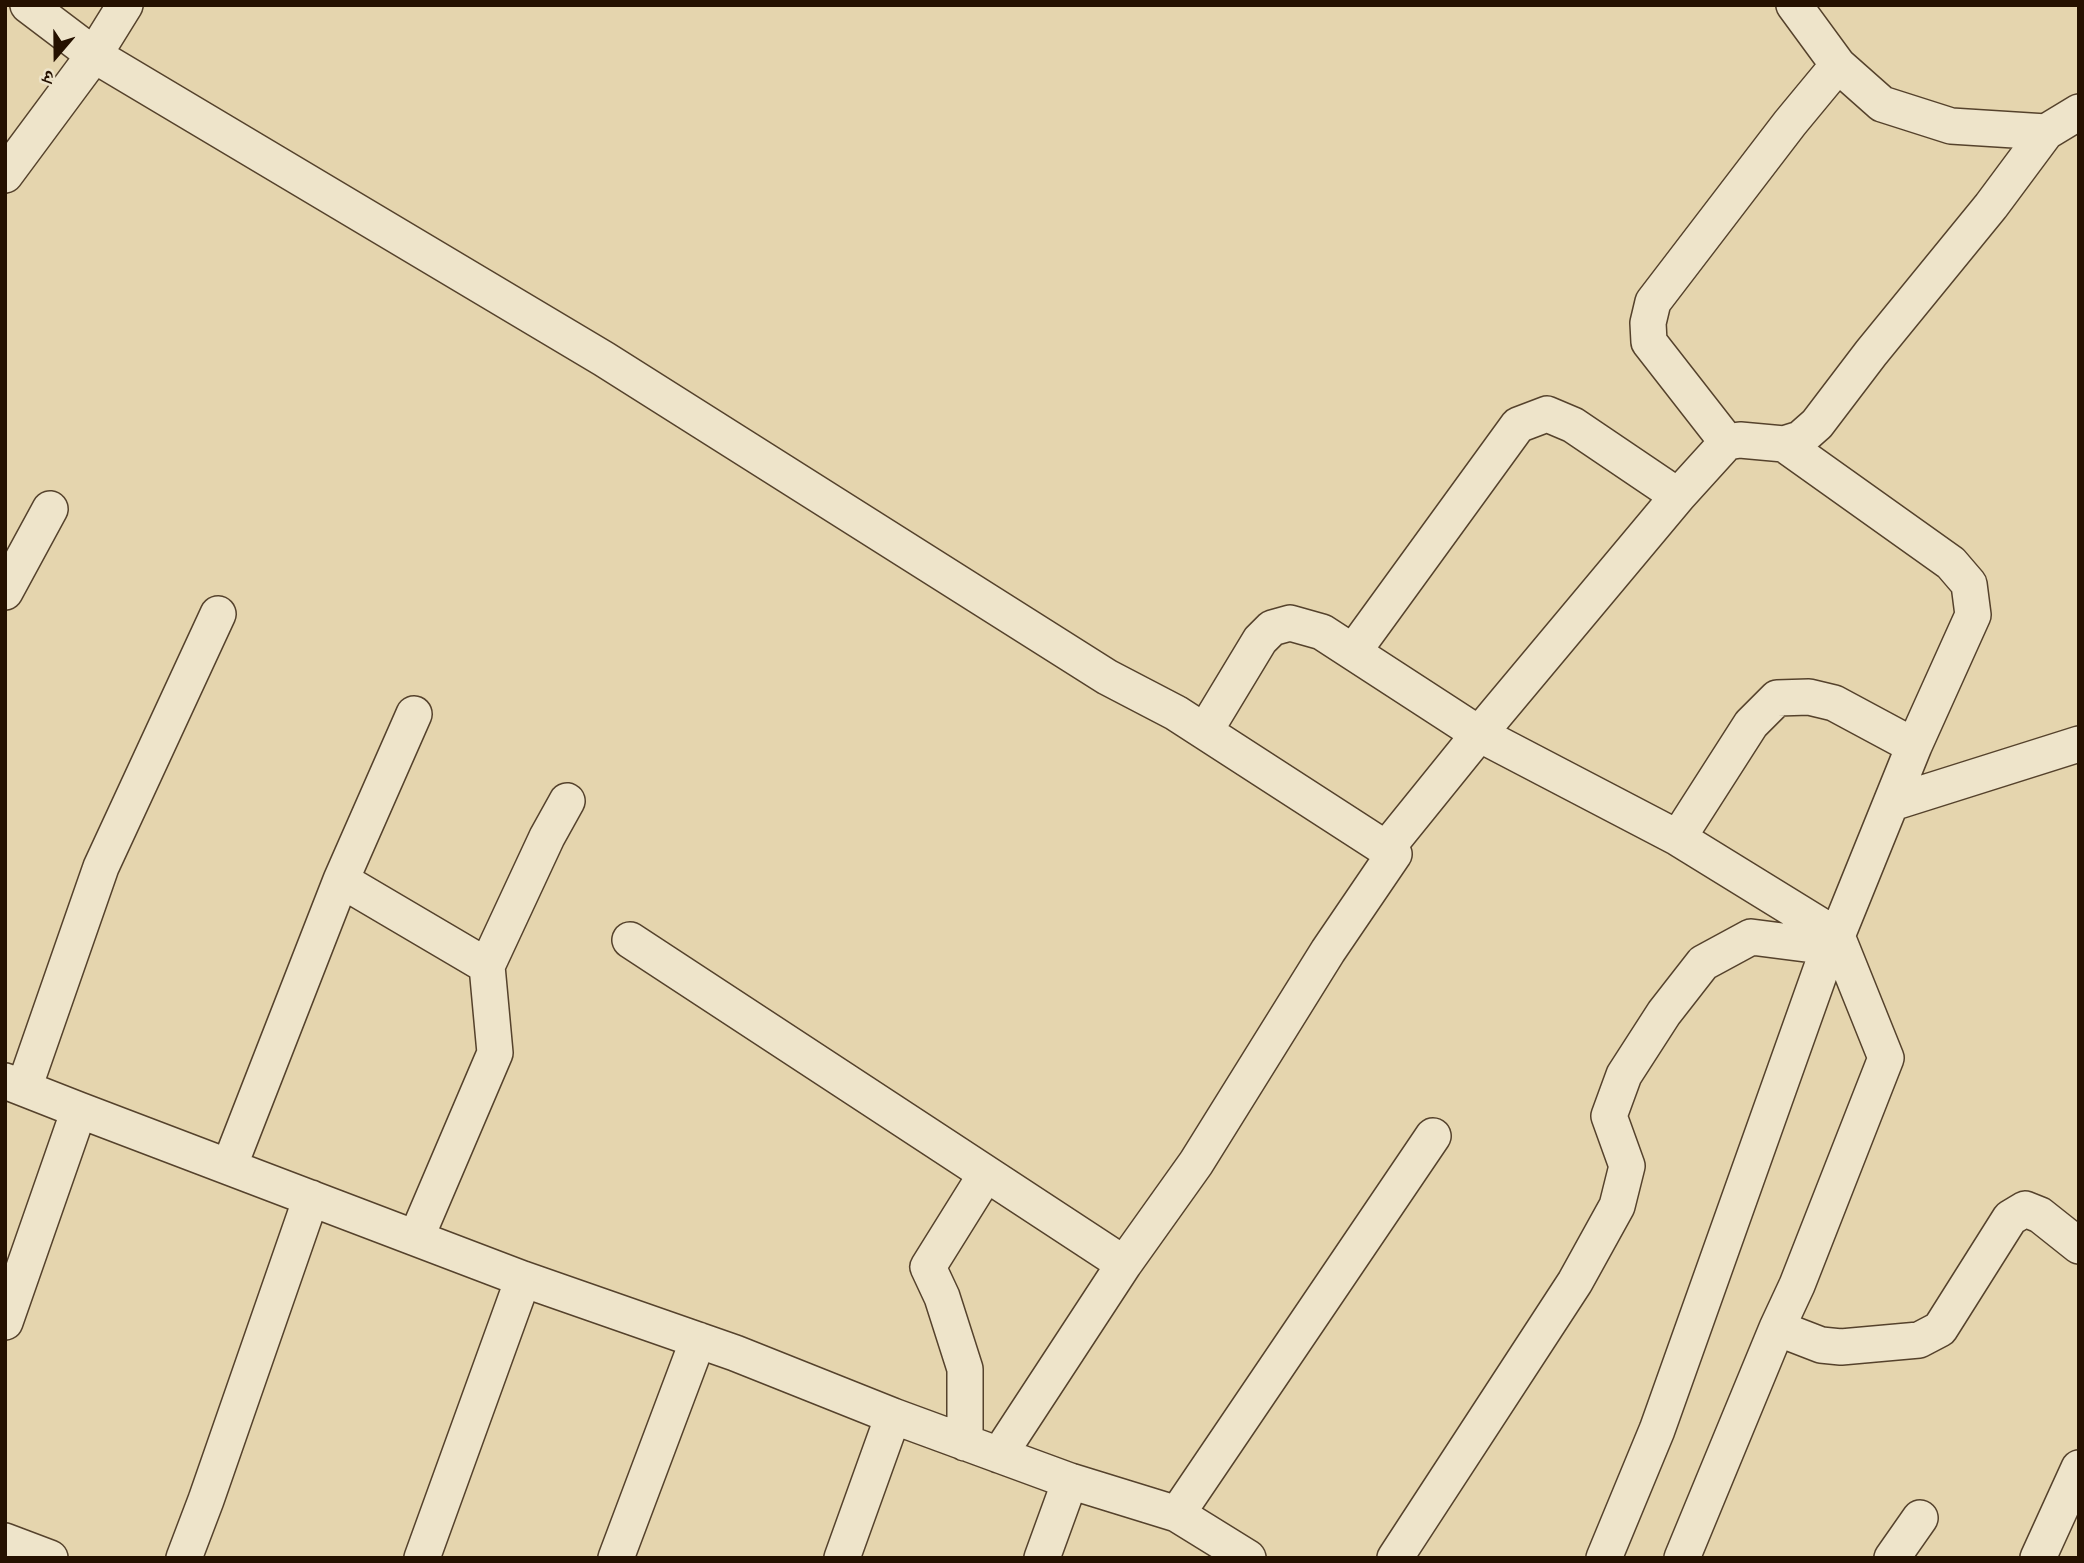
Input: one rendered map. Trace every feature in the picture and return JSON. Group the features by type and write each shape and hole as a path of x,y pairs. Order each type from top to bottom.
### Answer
{"street":[{"path":"28,5 94,55 604,359 1107,677 1205,731 1394,854 1328,951 1196,1163 1124,1264 999,1455"},
{"path":"5,175 94,55 125,5"},
{"path":"1794,5 1838,65 1882,104 1951,126 2046,132"},
{"path":"1727,442 1648,342 1648,323 1653,302 1790,123 1838,65"},
{"path":"1387,849 1479,734 1678,496 1727,442 1740,440 1784,444 1800,439 1817,424 2046,132 2079,112"},
{"path":"1353,652 1518,425 1547,414 1573,425 1678,496"},
{"path":"1604,1558 1657,1430 1833,942 1914,746 1973,615 1969,584 1951,564 1784,444"},
{"path":"5,592 50,509"},
{"path":"218,614 101,867 15,1084 79,1111 523,1279 698,1340 1070,1481 1248,1558"},
{"path":"1205,731 1260,640 1272,628 1290,623 1322,632 1479,734 1678,838 1833,942 1886,1058 1797,1284 1776,1328 1682,1558"},
{"path":"1678,838 1751,724 1777,698 1809,697 1834,703 1914,746"},
{"path":"229,1167 341,880 414,714"},
{"path":"1892,803 2079,744"},
{"path":"416,1238 495,1053 487,966 547,837 567,801"},
{"path":"341,880 487,966"},
{"path":"1395,1558 1575,1282 1616,1206 1627,1166 1609,1116 1623,1075 1664,1013 1703,962 1751,937 1833,942"},
{"path":"631,940 1124,1264"},
{"path":"5,1322 79,1111"},
{"path":"1192,1534 1433,1136"},
{"path":"965,1443 965,1369 942,1297 928,1267 986,1174"},
{"path":"184,1558 311,1198"},
{"path":"1776,1328 1821,1345 1841,1347 1919,1340 1940,1329 2010,1218 2025,1209 2040,1215 2079,1246"},
{"path":"422,1558 523,1279"},
{"path":"617,1558 698,1340"},
{"path":"842,1558 893,1416"},
{"path":"2038,1558 2079,1468"},
{"path":"1042,1558 1070,1481"},
{"path":"1892,1558 1920,1518"},
{"path":"5,1541 50,1558"}]}
